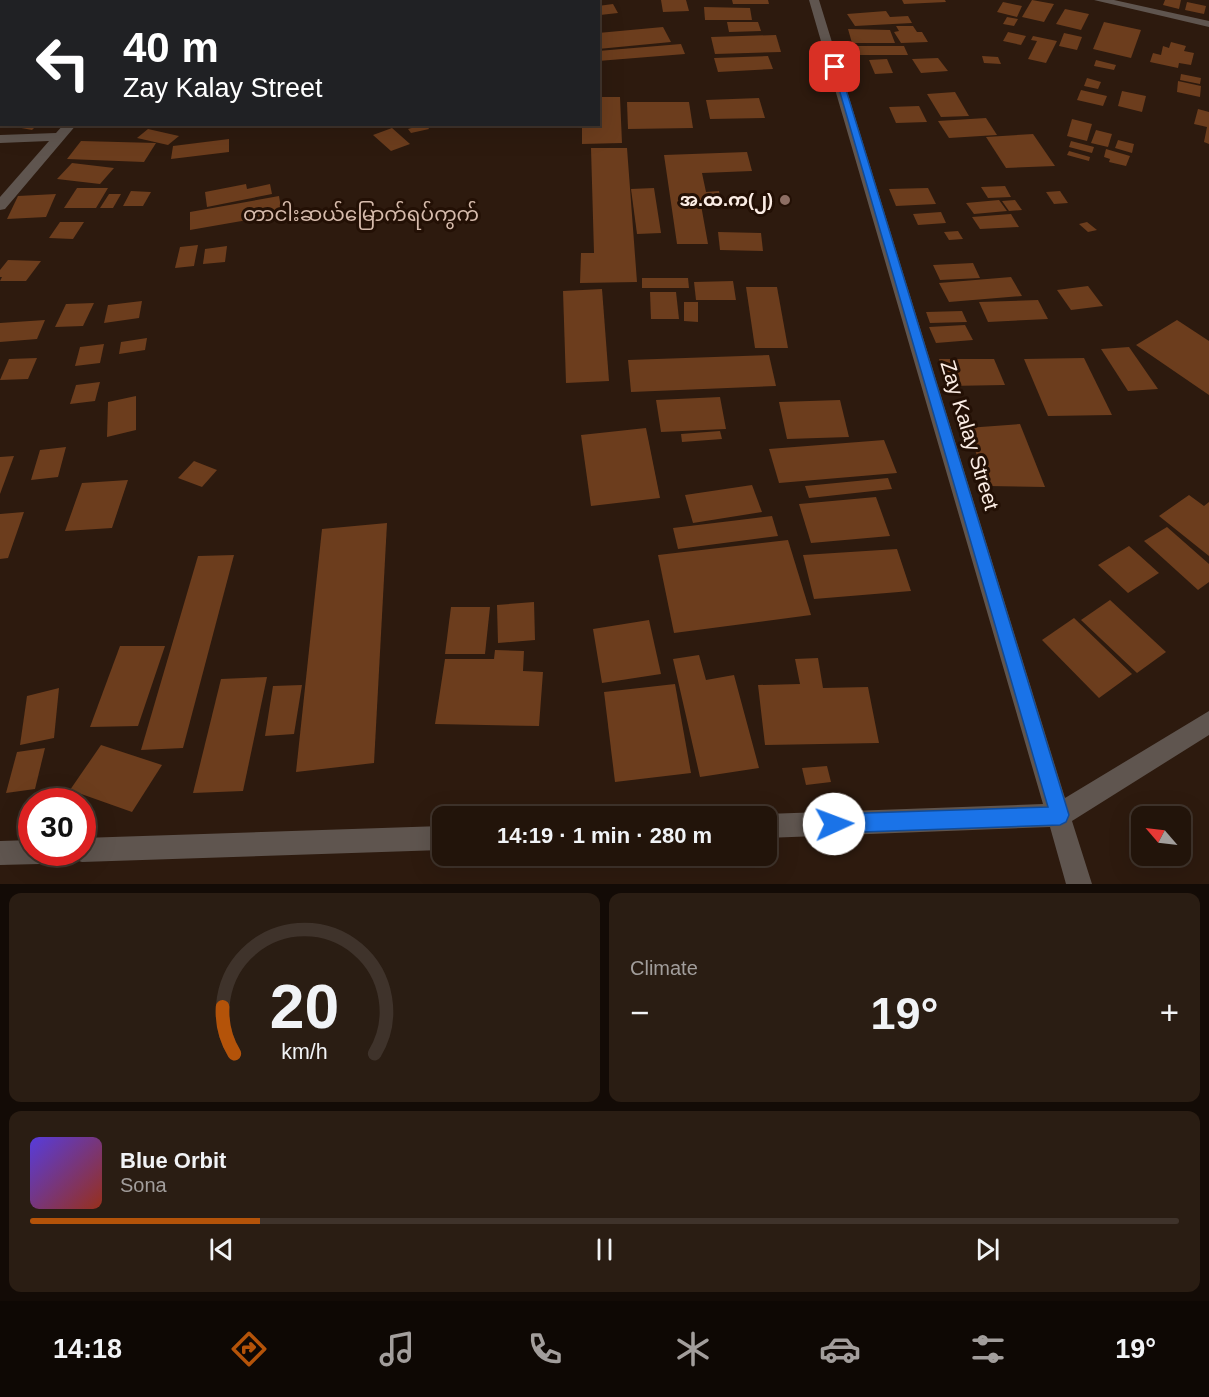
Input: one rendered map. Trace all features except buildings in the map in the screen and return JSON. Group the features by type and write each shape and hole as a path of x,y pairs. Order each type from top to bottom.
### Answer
{"street":[{"name":"Zay Kalay Street","path":"814,0 1079,884"},
{"path":"1099,0 1209,24"},
{"path":"0,206 69,126"},
{"path":"0,139 60,136"},
{"path":"777,826 1060,815 1209,722"},
{"path":"96,850 432,838"},
{"path":"0,853 18,853"}],"place":[{"name":"အ.ထ.က(၂)","path":"785,200"}],"district":[{"name":"တာငါးဆယ်မြောက်ရပ်ကွက်","path":"361,214"}],"route":[{"path":"834,824 1060,815 835,67"}]}
